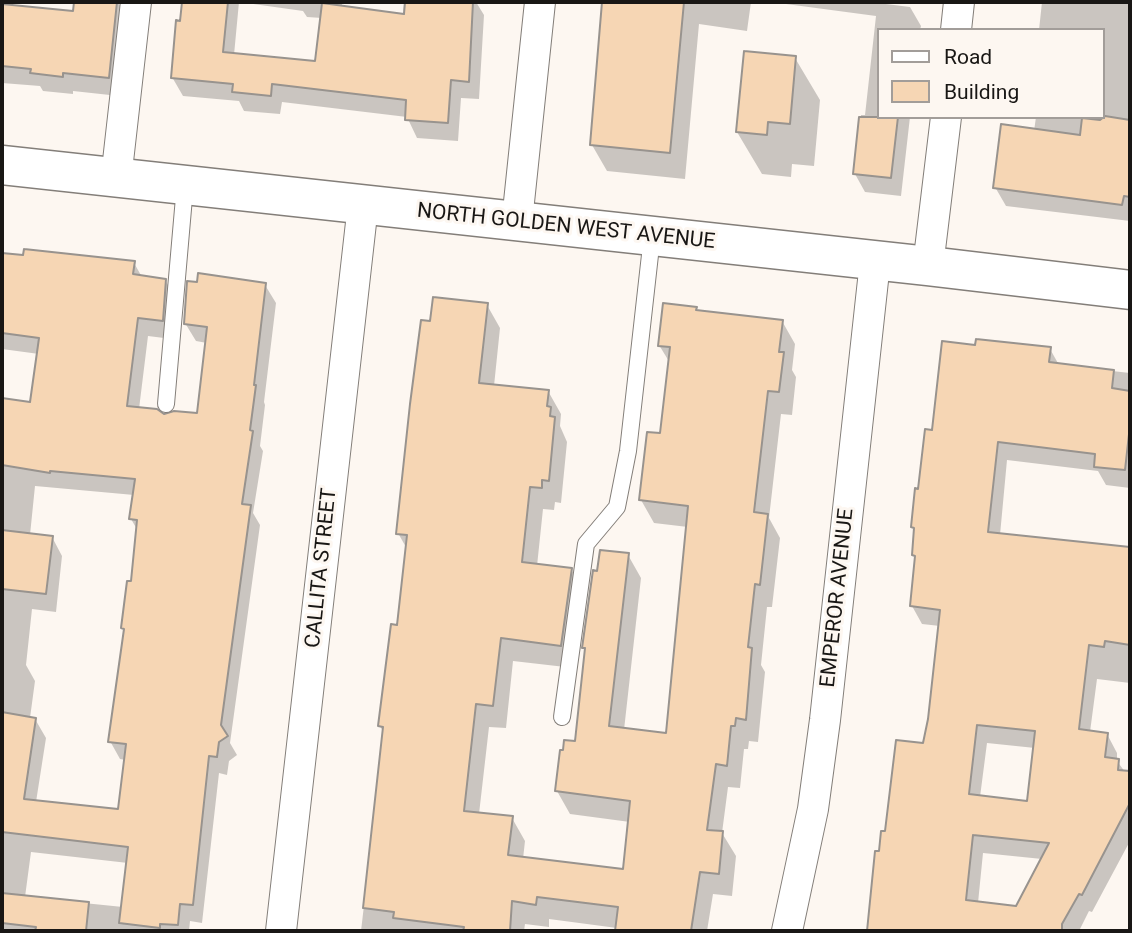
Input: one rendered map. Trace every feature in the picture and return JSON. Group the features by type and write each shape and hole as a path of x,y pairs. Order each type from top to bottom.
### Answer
{"street":[{"path":"116,178 136,2"},
{"path":"517,221 541,2"},
{"path":"956,28 959,2"},
{"path":"928,266 946,119"},
{"name":"NORTH GOLDEN WEST AVENUE","path":"2,165 1130,290"},
{"name":"CALLITA STREET","path":"281,931 363,205"},
{"name":"EMPEROR AVENUE","path":"787,931 813,809 823,733 875,262"}],"lane":[{"path":"166,404 185,186"},
{"path":"562,717 586,544 617,507 628,451 652,237"}],"building":[{"path":"74,2 117,2 109,78 63,73 63,77 30,73 31,69 2,66 2,4 73,11"},
{"path":"182,2 228,2 223,52 315,61 322,3 404,14 405,2 473,2 469,82 451,80 448,123 405,120 406,100 272,84 271,96 232,92 233,84 171,78 176,20 180,21"},
{"path":"602,2 684,2 670,153 590,145"},
{"path":"744,51 796,56 790,124 768,122 767,135 736,132"},
{"path":"859,117 898,119 891,178 853,174"},
{"path":"1104,117 1130,120 1130,197 1124,196 1122,205 993,188 1001,124 1080,135 1082,119 1100,120"},
{"path":"24,249 135,261 133,274 166,279 163,321 138,318 127,406 157,409 164,414 174,411 197,413 207,327 184,324 187,281 197,282 198,273 266,283 250,430 253,431 242,504 251,505 221,725 228,736 219,742 217,757 209,756 193,905 180,904 178,925 160,924 160,928 119,923 128,847 2,832 2,712 36,718 24,799 118,809 126,744 108,742 137,520 129,519 135,479 50,473 2,465 2,398 30,402 39,338 2,333 2,253 23,255"},
{"path":"433,297 488,303 479,383 549,390 547,406 551,407 550,416 555,417 549,481 542,480 542,488 530,487 522,562 572,568 561,646 501,638 493,706 476,704 464,811 513,816 508,855 623,869 630,801 555,791 560,750 563,750 564,740 575,741 585,648 582,648 593,570 597,571 600,550 629,553 609,726 666,733 688,506 639,500 647,432 660,433 670,347 658,346 663,303 697,307 696,310 783,320 779,352 784,352 779,392 768,391 754,512 768,514 760,585 755,584 748,647 752,648 746,720 736,718 735,726 731,726 727,766 716,764 707,830 723,831 719,874 700,872 691,931 615,931 618,907 537,897 536,905 512,901 510,931 463,931 464,927 393,918 394,912 363,908 383,727 378,726 391,624 397,625 407,535 396,534 410,404 421,320 430,321"},
{"path":"976,339 1051,347 1049,362 1114,370 1112,388 1130,391 1130,425 1125,470 1094,467 1095,454 998,442 988,532 1130,547 1130,645 1105,641 1104,647 1089,645 1079,729 1108,733 1105,757 1119,759 1118,770 1130,771 1130,803 1082,895 1079,894 1062,924 1062,931 867,931 875,851 879,851 881,831 885,831 896,740 923,743 928,719 940,610 910,606 915,556 912,555 914,528 911,527 925,429 932,430 942,341 975,345","holes":["977,725 1035,731 1027,801 969,794","973,835 1049,843 1016,906 966,900"]},
{"path":"2,530 53,536 46,594 2,589"},
{"path":"2,893 89,902 86,931 35,931 36,927 2,923"}]}
